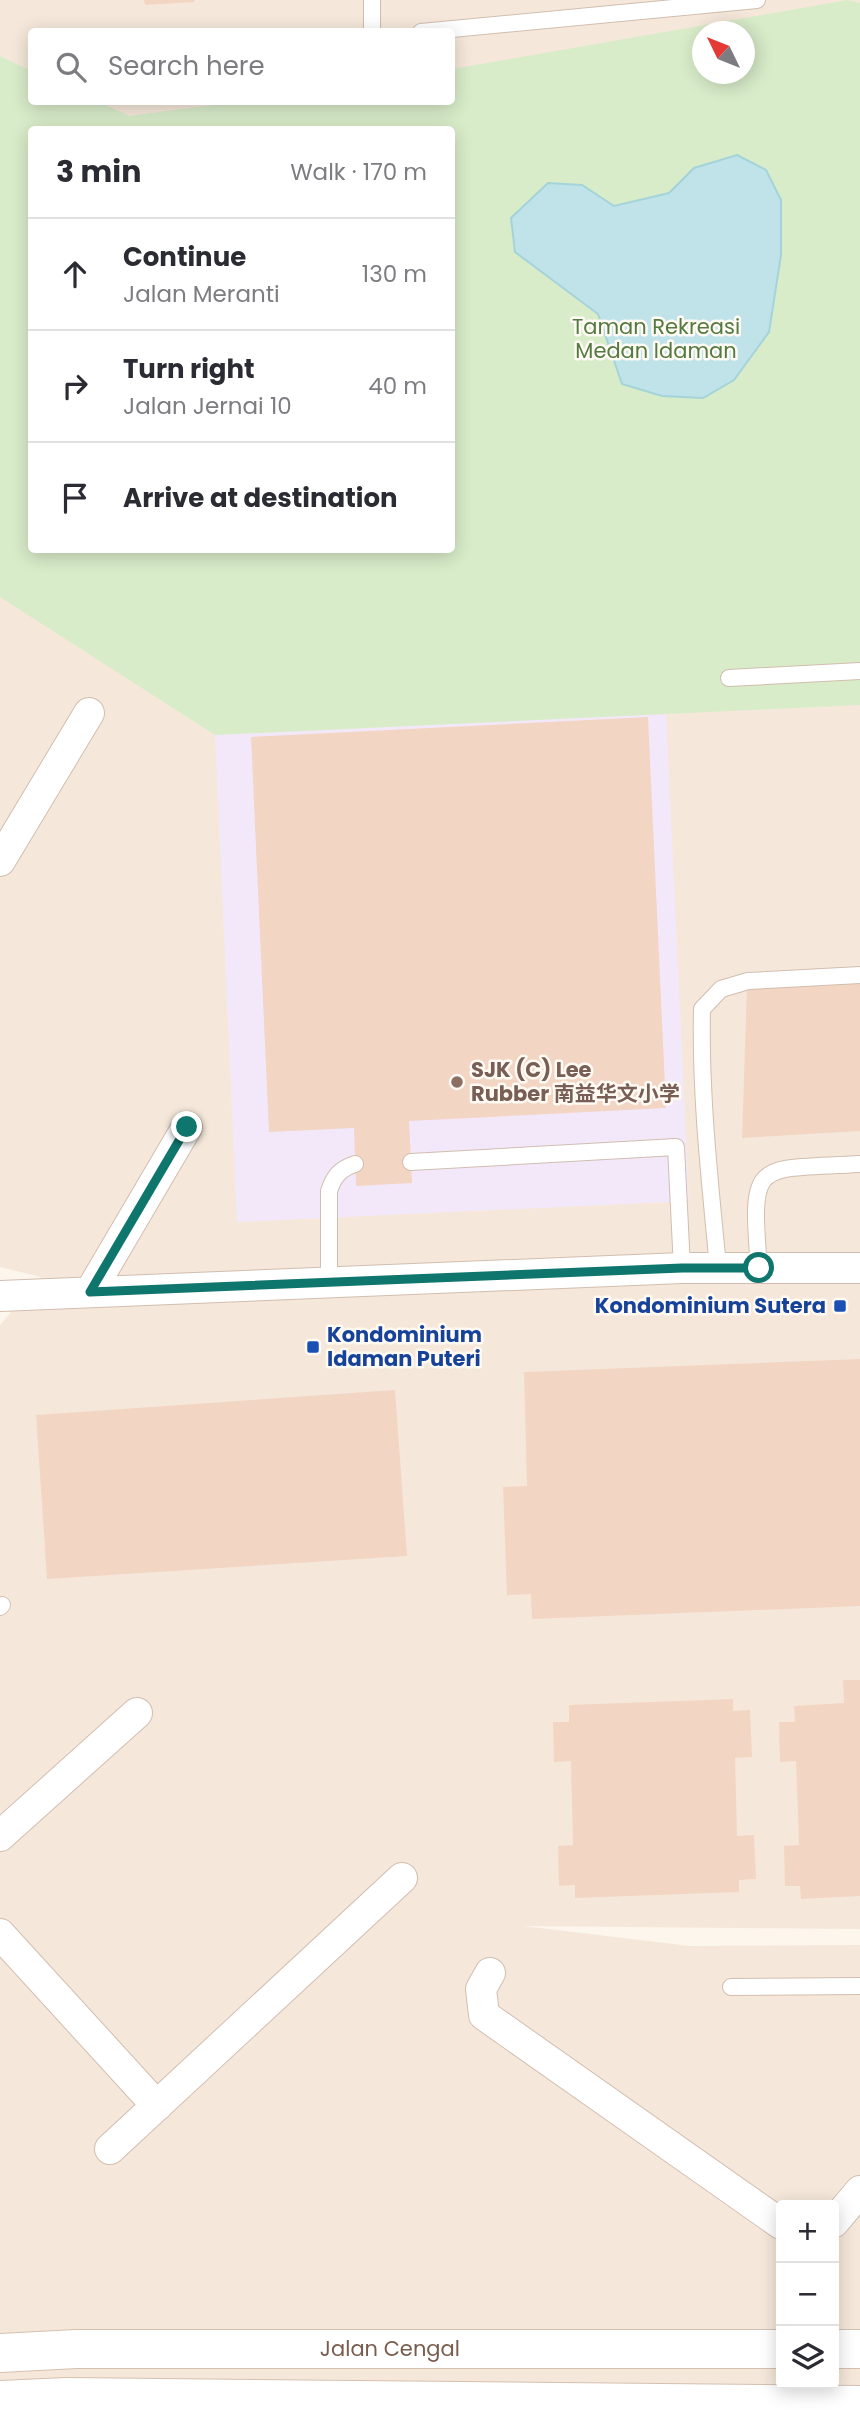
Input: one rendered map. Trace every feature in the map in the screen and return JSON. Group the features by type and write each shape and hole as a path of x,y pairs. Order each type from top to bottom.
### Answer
{"street":[{"path":"0,861 89,713"},
{"path":"90,1292 187,1127"},
{"path":"0,1296 682,1268 860,1268"},
{"path":"0,1836 137,1713"},
{"path":"110,2149 402,1878"},
{"path":"0,1934 157,2106"},
{"path":"490,1973 481,1989 484,2015 776,2220"},
{"path":"839,2216 860,2192"},
{"name":"Jalan Cengal","path":"0,2353 76,2349 776,2349"},
{"path":"839,2349 860,2349"},
{"path":"0,2400 80,2397 860,2405"}],"lane":[{"path":"372,0 372,28"},
{"path":"455,29 757,0"},
{"path":"729,678 860,671"},
{"path":"718,1267 706,1130 702,1009 721,989 748,981 860,975"},
{"path":"411,1162 676,1147 682,1268"},
{"path":"329,1284 329,1191 333,1178 344,1167 355,1164"},
{"path":"759,1268 754,1207 758,1184 771,1171 784,1168 860,1164"},
{"path":"731,1987 860,1986"}],"shaded area":[{"path":"0,0 860,0 860,1929 524,1926 690,1946 860,1945 860,2410 0,2410 0,1325 41,1277 0,1267"},
{"name":"SJK (C) Lee Rubber 南益华文小学","path":"666,714 689,1201 237,1222 215,735"}],"green space":[{"name":"Taman Rekreasi Medan Idaman","path":"848,0 860,3 860,705 215,735 0,597 0,56 28,70 28,105 105,105 129,116 214,105 455,105 455,68 692,27 692,84 755,84 755,21 727,21"}],"water":[{"path":"737,155 766,170 781,200 781,255 769,332 734,380 703,398 662,396 622,384 598,314 515,252 511,218 548,183 582,185 614,206 669,193 694,168"}],"building":[{"path":"144,0 194,0 195,2 145,5"},
{"name":"SJK (C) Lee Rubber 南益华文小学","path":"648,717 666,1108 409,1121 412,1183 356,1186 354,1128 269,1132 251,737"},
{"path":"860,980 860,1131 742,1138 747,987"},
{"path":"860,1359 860,1606 532,1619 531,1594 507,1595 503,1487 527,1486 524,1372"},
{"path":"395,1390 407,1556 47,1579 36,1415"},
{"path":"843,1680 860,1680 860,1896 801,1899 800,1886 785,1886 784,1846 799,1845 796,1761 780,1762 779,1722 795,1722 794,1706 844,1703"},
{"path":"733,1699 733,1711 750,1710 752,1757 735,1758 737,1836 754,1835 756,1879 739,1880 739,1892 575,1898 575,1885 559,1886 558,1846 573,1845 571,1761 554,1762 553,1722 569,1722 569,1705"}],"place":[{"name":"SJK (C) Lee Rubber 南益华文小学","path":"457,1082"},
{"name":"Kondominium Sutera","path":"840,1306"},
{"name":"Kondominium Idaman Puteri","path":"313,1347"}],"route":[{"path":"187,1127 90,1292 682,1268 759,1268"}]}
